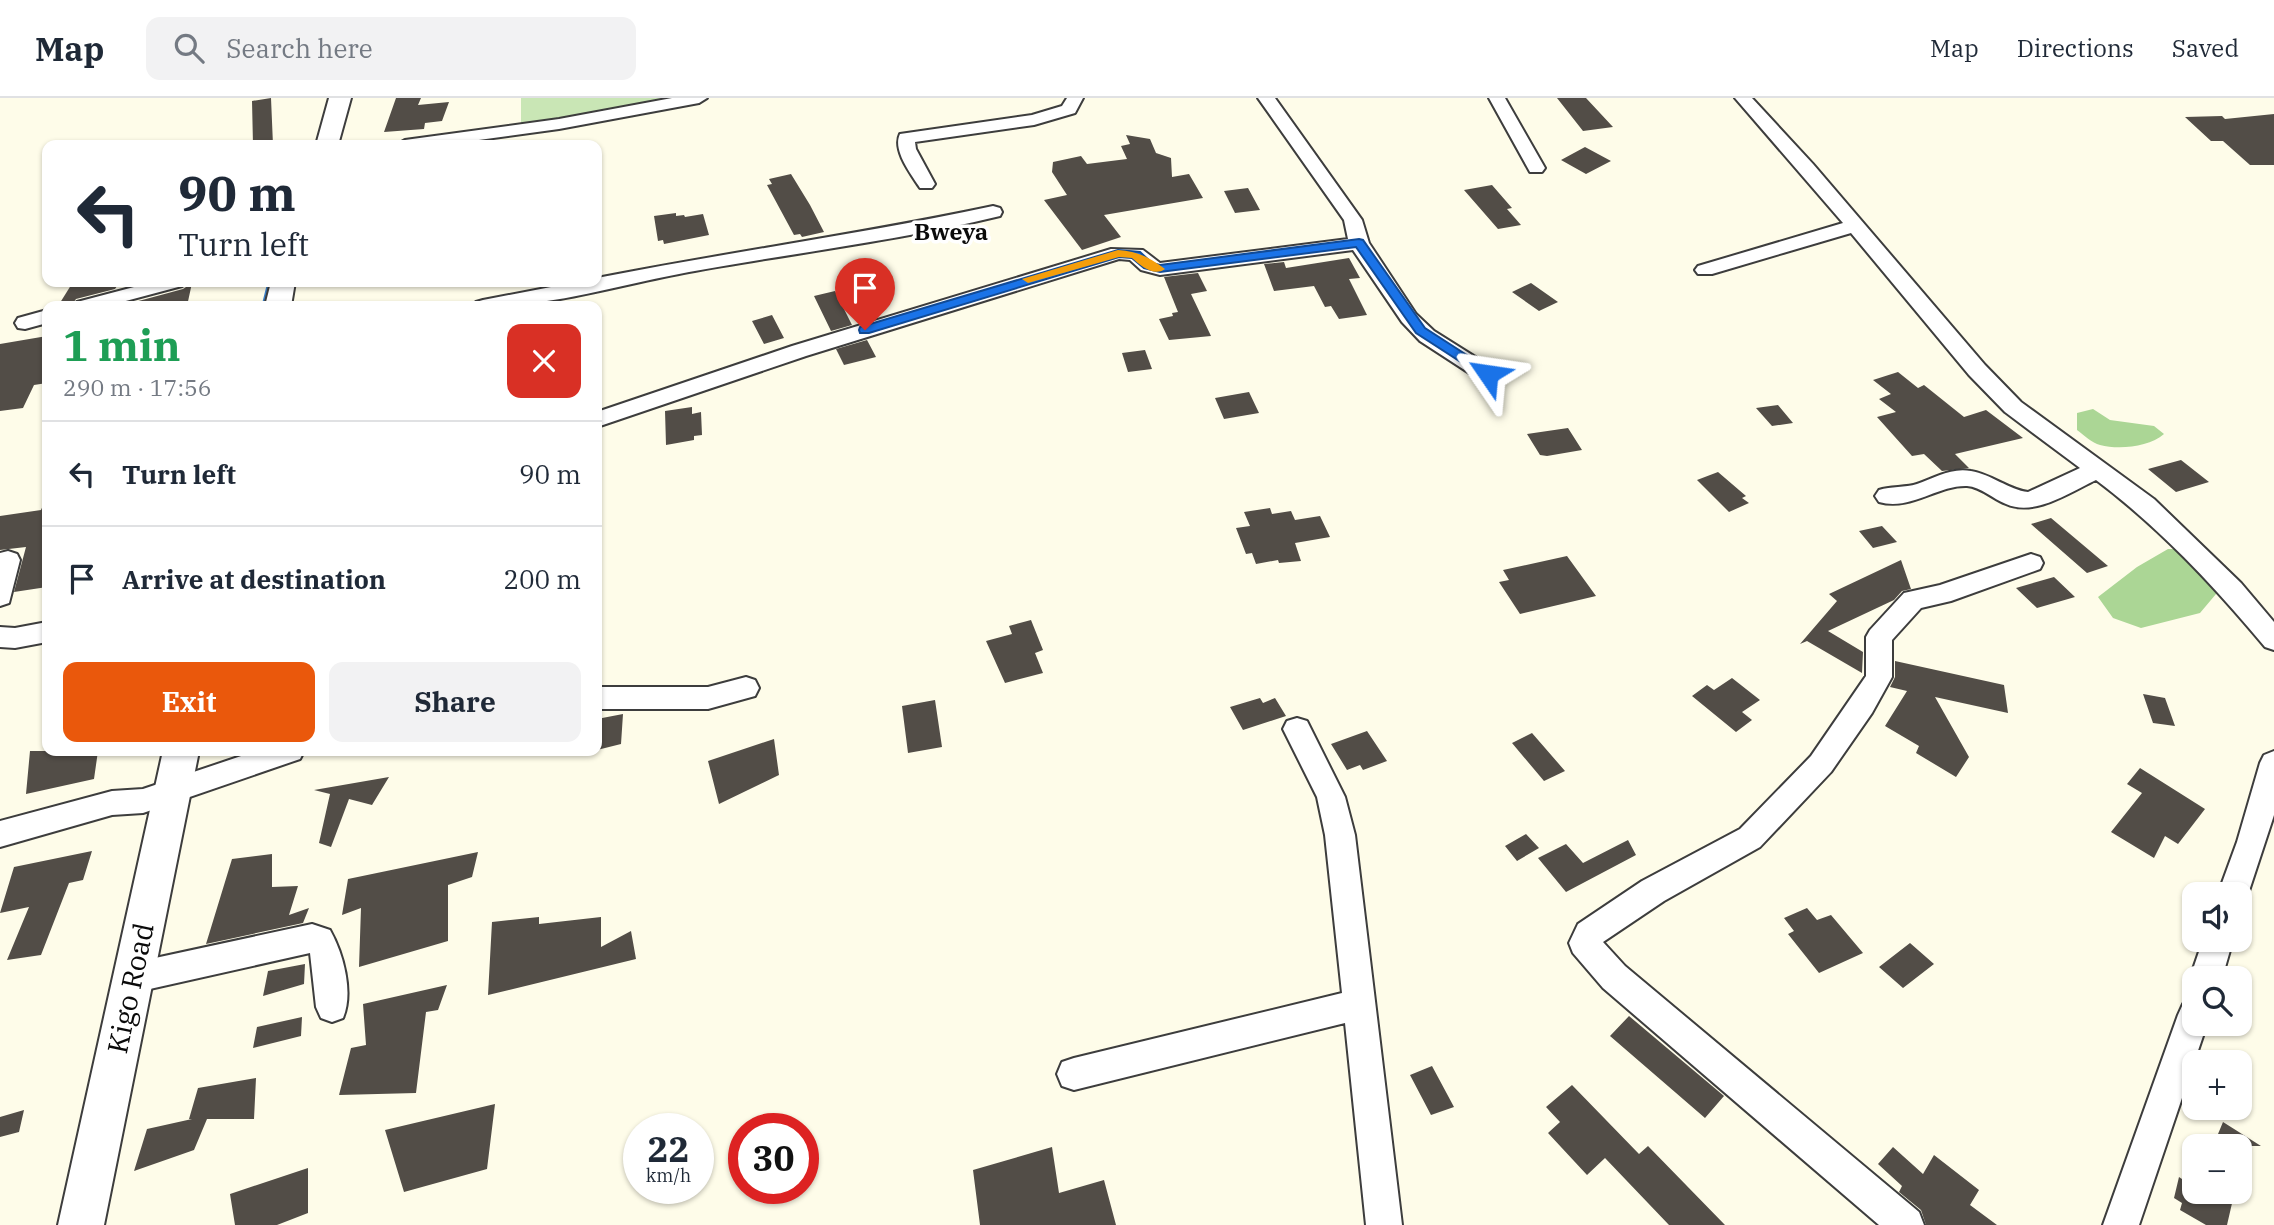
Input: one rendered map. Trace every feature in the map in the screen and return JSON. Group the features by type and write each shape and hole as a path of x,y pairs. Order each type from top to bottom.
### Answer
{"street":[{"path":"328,140 340,98"},
{"path":"442,140 559,124 699,98"},
{"path":"926,184 904,139 1034,120 1069,109 1075,98"},
{"path":"1266,98 1336,194 1353,220 1359,243 1420,331 1488,374"},
{"path":"1497,98 1536,168"},
{"path":"1744,98 1977,370 2012,407 2146,505 2186,541 2274,640"},
{"path":"602,283 890,234 993,212"},
{"path":"1705,270 1854,226"},
{"path":"602,418 811,347 1118,253 1136,254 1148,266 1160,269 1359,243"},
{"path":"103,301 156,287"},
{"path":"509,301 581,287"},
{"path":"25,323 42,318"},
{"path":"1888,496 1920,492 1941,482 1968,478 1986,483 2015,499 2031,500 2097,470"},
{"path":"0,596 8,560"},
{"path":"1906,1225 1614,977 1584,943 1589,934 1653,891 1750,838 1812,774 1828,755 1879,677 1879,637 1913,600 1942,594 2031,563"},
{"path":"0,637 15,638 42,633"},
{"path":"602,698 708,698 746,688"},
{"path":"1297,729 1331,797 1335,813 1384,1225"},
{"name":"Kigo Road","path":"81,1225 180,756"},
{"path":"0,834 111,803 143,801 276,756"},
{"path":"2237,882 2252,842 2274,763"},
{"path":"132,978 313,938 319,940 326,953 332,1007"},
{"path":"1074,1074 1359,1004"},
{"path":"2121,1225 2187,1036"}],"green space":[{"path":"521,98 691,98 521,127"},
{"path":"2093,409 2110,420 2154,426 2164,434 2150,442 2134,446 2097,444 2077,430 2077,413"},
{"path":"2168,549 2185,549 2220,571 2216,594 2200,613 2141,628 2113,618 2098,597 2137,567"}],"building":[{"path":"271,98 273,140 253,140 252,101"},
{"path":"396,98 421,98 418,105 449,102 442,121 425,123 424,129 384,132"},
{"path":"1557,98 1586,98 1613,127 1583,131"},
{"path":"2274,114 2274,165 2250,165 2223,141 2211,141 2185,117 2222,116 2225,119"},
{"path":"1126,135 1150,139 1156,153 1171,158 1172,177 1189,174 1203,198 1104,215 1121,237 1082,250 1044,200 1067,195 1052,172 1053,162 1081,156 1087,164 1127,159 1121,146 1130,144"},
{"path":"1585,147 1611,161 1586,174 1561,160"},
{"path":"791,174 824,232 802,237 800,234 794,235 767,185 772,184 769,179"},
{"path":"1492,185 1512,208 1507,209 1521,225 1498,229 1464,190"},
{"path":"1248,188 1260,210 1235,213 1224,191"},
{"path":"676,213 676,216 685,217 703,214 709,235 664,244 663,240 658,241 654,216"},
{"path":"1349,258 1360,278 1349,279 1367,315 1339,319 1331,306 1325,307 1314,286 1274,291 1264,264 1284,262 1286,268"},
{"path":"1198,273 1207,291 1191,294 1211,336 1169,340 1159,319 1178,312 1164,277"},
{"path":"1531,283 1558,302 1539,311 1512,292"},
{"path":"70,287 116,287 75,301 61,301"},
{"path":"191,287 188,301 139,301"},
{"path":"835,291 852,325 831,331 814,296"},
{"path":"772,315 784,338 764,344 752,321"},
{"path":"42,337 42,384 34,385 23,408 0,411 0,344"},
{"path":"867,340 876,357 844,365 836,349"},
{"path":"1145,350 1152,369 1128,372 1122,353"},
{"path":"1898,372 1918,388 1924,385 1964,417 1986,410 2023,438 1955,454 1969,468 1942,471 1924,454 1912,456 1877,417 1896,412 1879,399 1891,394 1873,380"},
{"path":"1249,392 1259,413 1224,419 1215,398"},
{"path":"1778,405 1793,423 1772,426 1756,408"},
{"path":"692,407 692,414 701,412 702,435 694,436 694,440 666,445 665,411"},
{"path":"1568,428 1582,450 1540,455 1527,434"},
{"path":"2181,460 2209,482 2176,492 2148,469"},
{"path":"1718,472 1746,496 1742,498 1749,503 1729,512 1697,480"},
{"path":"42,508 42,588 14,592 26,547 0,550 0,516"},
{"path":"1270,508 1272,514 1291,511 1295,520 1320,516 1330,537 1295,543 1301,561 1279,563 1278,560 1256,564 1252,553 1246,554 1236,528 1250,526 1244,512"},
{"path":"2051,518 2108,566 2087,573 2031,524"},
{"path":"1882,526 1897,542 1873,548 1859,531"},
{"path":"1567,556 1596,596 1520,614 1499,582 1509,580 1503,570"},
{"path":"1901,560 1911,589 1902,591 1894,600 1828,631 1863,652 1862,673 1807,641 1800,644 1837,601 1829,594"},
{"path":"2054,577 2075,597 2037,608 2016,588"},
{"path":"1031,620 1043,650 1035,653 1043,673 1005,683 986,641 1012,634 1009,626"},
{"path":"1895,661 2004,685 2008,713 1935,697 1969,757 1956,777 1916,753 1919,746 1885,726 1907,691 1890,687 1895,677"},
{"path":"1732,678 1760,700 1742,712 1752,720 1736,732 1692,696 1707,685 1714,690"},
{"path":"2143,694 2165,698 2175,726 2153,723"},
{"path":"1260,698 1263,703 1275,698 1286,716 1243,730 1230,707"},
{"path":"935,700 942,747 908,753 902,706"},
{"path":"623,714 621,744 602,749 602,718"},
{"path":"1367,731 1387,761 1363,770 1360,765 1347,770 1331,744"},
{"path":"1532,733 1565,771 1544,781 1512,743"},
{"path":"774,739 779,775 719,804 708,761"},
{"path":"30,751 42,751 42,756 97,756 94,779 26,794"},
{"path":"2140,768 2205,809 2178,844 2165,836 2154,858 2111,832 2142,793 2127,784"},
{"path":"389,777 372,805 349,799 331,847 319,843 330,794 314,790"},
{"path":"1526,834 1539,848 1517,861 1505,846"},
{"path":"1628,840 1636,855 1566,892 1538,858 1566,844 1583,863"},
{"path":"92,851 83,880 69,883 41,955 7,960 29,907 0,913 14,867"},
{"path":"478,852 472,877 448,885 448,941 359,967 361,908 342,915 348,879"},
{"path":"272,854 272,887 298,886 289,915 309,908 303,923 206,944 232,859"},
{"path":"1807,908 1817,920 1831,915 1863,953 1819,973 1788,934 1794,931 1784,918"},
{"path":"539,917 539,924 601,917 601,947 631,931 636,959 488,995 492,922"},
{"path":"1910,943 1934,964 1903,988 1879,967"},
{"path":"305,964 304,984 263,996 268,971"},
{"path":"447,985 438,1010 426,1012 416,1093 339,1095 351,1048 366,1045 363,1004"},
{"path":"1629,1016 1724,1096 1705,1118 1610,1036"},
{"path":"302,1017 301,1036 253,1048 257,1027"},
{"path":"1432,1066 1454,1107 1431,1115 1410,1075"},
{"path":"256,1078 254,1119 207,1119 194,1150 134,1171 147,1129 192,1119 189,1119 198,1088"},
{"path":"1572,1085 1639,1154 1648,1146 1725,1225 1669,1225 1605,1158 1587,1175 1548,1133 1560,1122 1546,1107"},
{"path":"495,1104 487,1169 404,1192 385,1130"},
{"path":"24,1110 19,1132 0,1137 0,1117"},
{"path":"2223,1122 2242,1134 2218,1134"},
{"path":"1052,1147 1059,1193 1104,1180 1116,1225 980,1225 973,1170"},
{"path":"1893,1147 1923,1174 1934,1155 1979,1190 1970,1205 1997,1225 1926,1225 1921,1210 1899,1192 1902,1186 1878,1164"},
{"path":"308,1168 308,1213 277,1225 235,1225 230,1194"},
{"path":"2179,1177 2182,1179 2182,1203 2174,1198"},
{"path":"2182,1203 2232,1204 2227,1225 2206,1225 2180,1210"}],"waterway":[{"path":"265,301 269,287"}],"slow traffic":[{"path":"1028,279 1118,253 1136,254 1148,266 1159,269"}],"district":[{"name":"Bweya","path":"951,231"}],"route":[{"path":"865,330 1118,253 1136,254 1148,266 1160,269 1359,243 1420,331 1488,374"}]}
